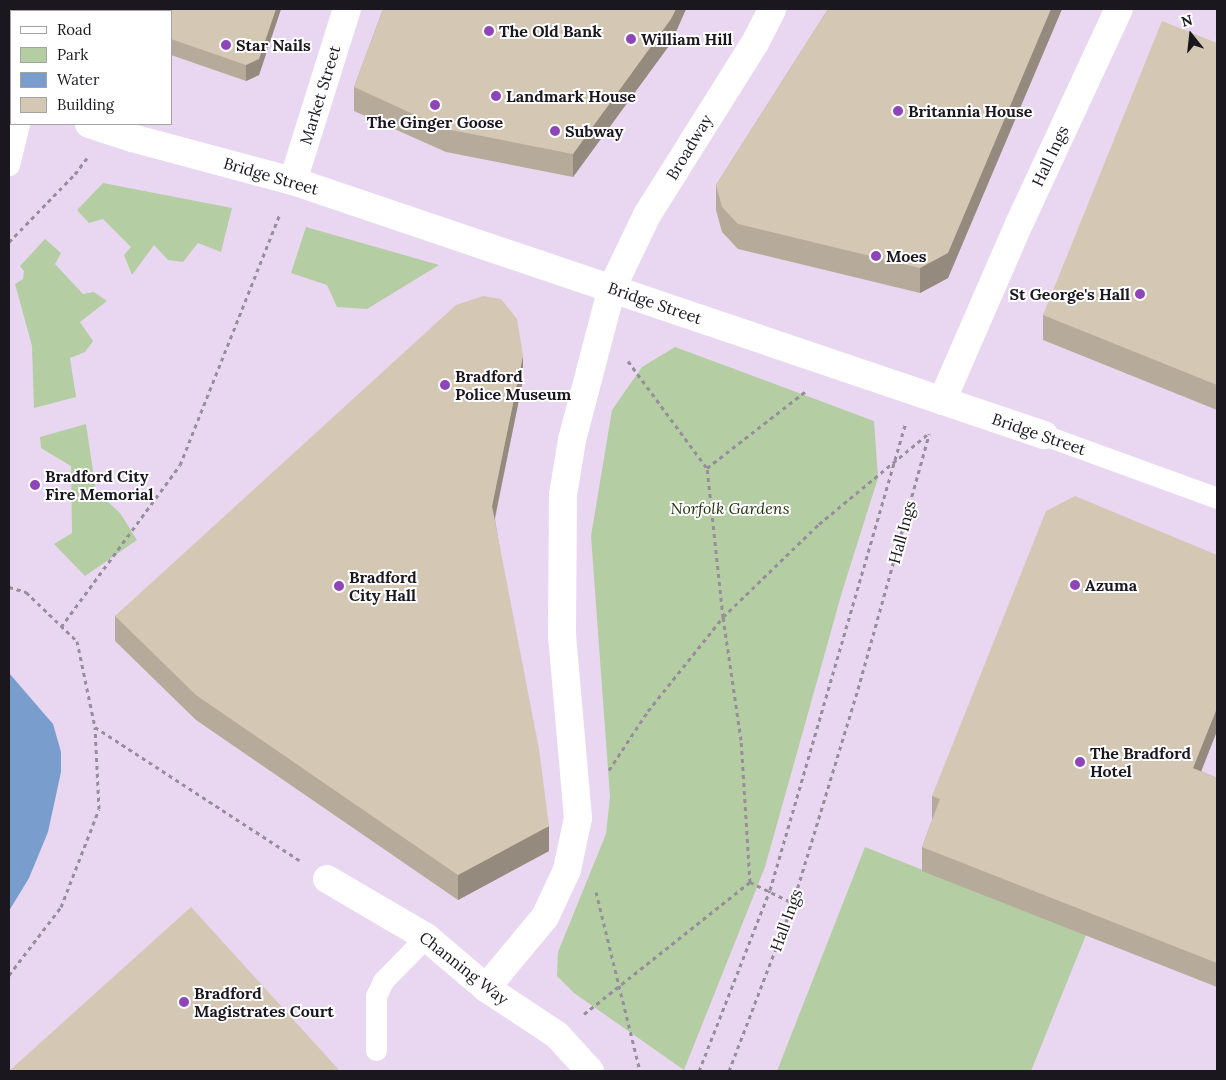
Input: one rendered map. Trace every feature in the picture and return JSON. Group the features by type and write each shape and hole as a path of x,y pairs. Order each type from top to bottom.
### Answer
{"street":[{"name":"Market Street","path":"293,181 347,9"},
{"name":"Broadway","path":"612,288 647,215 755,43 772,9"},
{"name":"Hall Ings","path":"942,401 1018,224 1119,9"},
{"name":"Bridge Street","path":"92,125 132,138 293,181 1044,435"},
{"path":"486,988 545,917 567,870 578,818 562,636 563,495 572,440 612,288"},
{"name":"Channing Way","path":"327,879 426,937 486,988 557,1035 590,1071"}],"lane":[{"path":"9,165 19,125"},
{"name":"Bridge Street","path":"1044,435 1217,498"},
{"path":"376,1050 376,996 383,981 426,937"}],"path":[{"path":"9,242 87,160 92,125"},
{"path":"61,627 180,465 293,181"},
{"path":"602,326 707,468 723,617 741,740 750,882"},
{"path":"707,468 838,366"},
{"path":"699,1071 770,890 915,392"},
{"name":"Hall Ings","path":"728,1071 793,902 858,689 929,433 942,401"},
{"path":"578,818 648,710 723,617 819,524 929,433"},
{"path":"9,586 26,592 78,641 95,727 99,809 61,907 9,976"},
{"path":"95,727 327,879"},
{"path":"750,882 793,902"},
{"path":"557,1035 750,882"},
{"path":"594,884 640,1071"}],"shaded area":[{"path":"9,9 1217,9 1217,1071 9,1071"}],"green space":[{"path":"103,183 232,208 221,252 198,243 183,262 168,260 154,245 132,275 124,255 131,247 103,219 89,223 77,210"},
{"path":"306,227 439,265 367,309 337,307 327,285 291,273"},
{"path":"45,239 61,253 55,264 83,294 94,292 107,301 80,322 93,341 85,352 70,358 76,397 34,408 32,346 15,284 23,279 24,271 20,266"},
{"name":"Norfolk Gardens","path":"675,347 874,421 878,478 842,592 765,867 684,1070 574,993 557,976 558,952 606,834 610,797 591,536 612,410 642,367"},
{"path":"86,424 96,491 120,513 137,540 85,576 54,544 72,533 71,466 41,448 40,437"},
{"path":"865,847 1086,935 1031,1071 777,1071"}],"water":[{"path":"9,673 53,724 61,752 61,772 48,832 29,878 9,911"}],"building":[{"path":"276,9 259,59 246,65 172,39 172,10 90,10"},
{"name":"Landmark House","path":"383,9 676,9 671,19 573,154 446,129 354,87"},
{"name":"Britannia House","path":"828,9 1051,9 948,253 920,268 738,224 722,207 716,185"},
{"path":"1162,21 1217,43 1217,385 1043,315"},
{"name":"Bradford City Hall","path":"483,296 501,299 517,319 523,355 492,506 539,749 549,826 458,875 196,695 115,616 456,305"},
{"name":"The Bradford Hotel","path":"1075,496 1217,555 1217,708 1193,768 1217,778 1217,963 922,847 940,799 932,796 1046,511"},
{"name":"Bradford Magistrates Court","path":"191,907 340,1071 9,1071"}],"place":[{"name":"The Old Bank","path":"489,31"},
{"name":"William Hill","path":"631,39"},
{"name":"Star Nails","path":"226,45"},
{"name":"Landmark House","path":"496,96"},
{"name":"The Ginger Goose","path":"435,105"},
{"name":"Britannia House","path":"898,111"},
{"name":"Subway","path":"555,131"},
{"name":"Moes","path":"876,256"},
{"name":"St George's Hall","path":"1140,294"},
{"name":"Bradford Police Museum","path":"445,385"},
{"name":"Bradford City Fire Memorial","path":"35,485"},
{"name":"Azuma","path":"1075,585"},
{"name":"Bradford City Hall","path":"339,586"},
{"name":"The Bradford Hotel","path":"1080,762"},
{"name":"Bradford Magistrates Court","path":"184,1002"}]}
